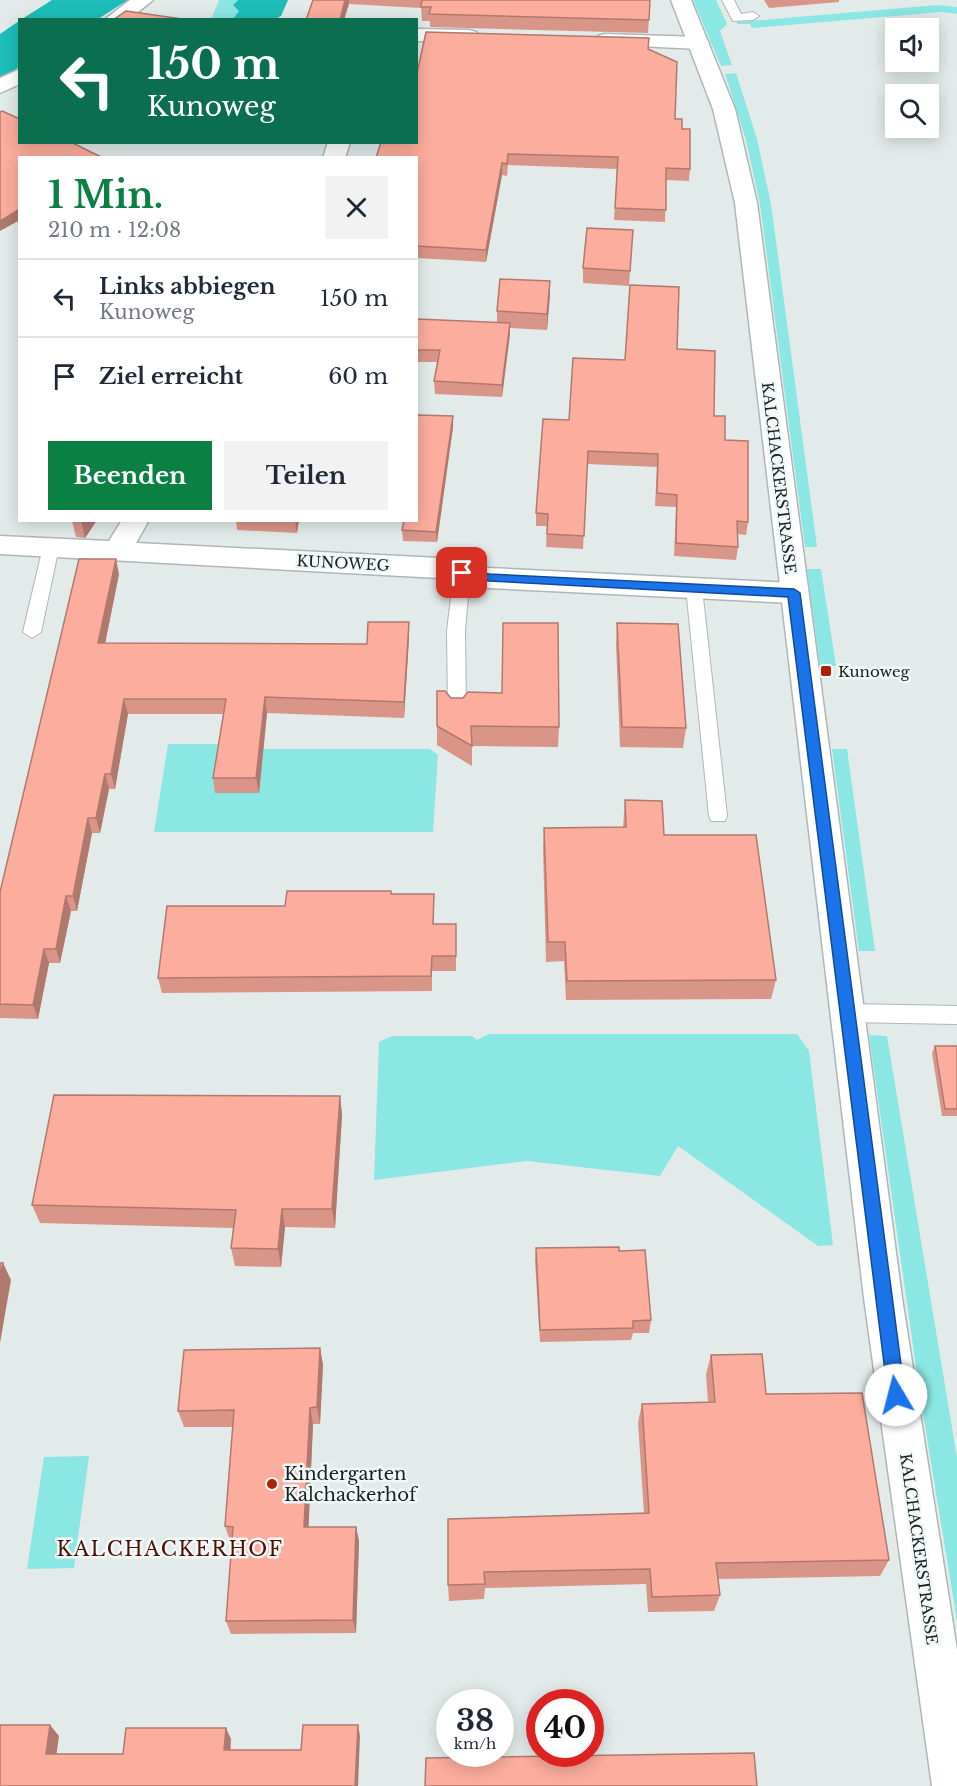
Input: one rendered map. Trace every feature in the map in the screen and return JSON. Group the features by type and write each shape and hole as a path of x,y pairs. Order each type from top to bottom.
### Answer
{"street":[{"path":"117,18 143,0"},
{"name":"KALCHACKERSTRASSE","path":"681,0 724,109 742,181 898,1407 955,1786"},
{"path":"418,35 488,37"},
{"path":"581,40 699,43"},
{"path":"0,87 18,76"},
{"path":"117,551 135,522"},
{"name":"KUNOWEG","path":"0,545 439,568 489,578 794,593"}],"lane":[{"path":"728,0 737,18 753,16"},
{"path":"32,632 51,547"},
{"path":"457,711 456,631 462,573"},
{"path":"694,588 718,816"},
{"path":"847,1013 957,1015"}],"shaded area":[{"path":"52,0 128,0 100,18 24,18"},
{"path":"219,0 238,0 233,5 239,11 234,18 212,18"},
{"path":"238,0 288,0 281,16 277,18 234,18 239,11 233,5"},
{"path":"693,0 716,0 727,24 720,31 732,65 721,66"},
{"path":"938,5 957,7 957,14 942,12 752,28 750,24 737,24 737,22"},
{"path":"18,22 18,68 0,79 0,34"},
{"path":"736,73 757,139 771,204 817,547 805,547 760,204 746,140 725,74"},
{"path":"807,569 821,569 836,666 820,666"},
{"path":"168,744 264,744 264,749 430,749 438,755 433,832 154,832"},
{"path":"832,749 847,749 875,951 859,951"},
{"path":"489,1034 797,1034 809,1051 833,1245 818,1246 678,1146 660,1176 527,1161 374,1180 379,1042 392,1036 472,1036 477,1040"},
{"path":"869,1035 887,1036 957,1458 957,1621 920,1395"},
{"path":"89,1456 74,1568 27,1569 44,1457"}],"building":[{"path":"313,0 345,0 340,18 307,18"},
{"path":"422,0 650,0 649,20 429,14 431,7 421,7"},
{"path":"126,11 175,18 116,18"},
{"path":"426,32 649,38 648,49 677,62 675,119 682,119 682,129 690,129 690,169 666,168 666,210 615,208 618,157 508,154 507,164 502,163 486,250 418,246 418,156 377,156 380,144 418,144 418,68"},
{"path":"0,112 18,118 18,144 75,144 99,156 18,156 18,210 0,221"},
{"path":"587,228 633,230 630,271 583,268"},
{"path":"500,279 550,281 547,314 497,311"},
{"path":"630,285 679,287 677,349 715,351 714,416 725,416 725,440 748,441 748,522 737,521 738,547 676,543 677,495 657,493 658,454 588,451 584,536 547,534 548,514 536,513 543,419 569,420 573,358 625,360"},
{"path":"418,319 510,323 502,385 434,381 440,350 418,350"},
{"path":"418,415 453,416 436,532 402,530 404,522 418,522"},
{"path":"79,559 116,559 98,643 367,644 368,622 409,622 404,702 265,697 256,778 213,778 226,699 124,699 111,774 105,774 96,818 88,818 73,896 66,896 56,949 44,949 33,1005 0,1004 0,892"},
{"path":"503,623 558,623 559,727 471,726 472,746 437,726 437,691 445,691 451,698 463,698 468,692 502,693"},
{"path":"617,623 678,624 686,728 622,727"},
{"path":"625,800 662,801 664,835 756,835 776,980 567,981 565,942 548,942 544,828 626,827"},
{"path":"287,891 391,891 391,894 434,894 433,924 456,924 456,956 432,956 431,976 158,978 167,906 285,906"},
{"path":"935,1046 957,1046 957,1109 945,1109"},
{"path":"54,1095 340,1096 332,1209 282,1209 278,1249 231,1248 236,1210 32,1205"},
{"path":"619,1247 619,1251 645,1250 651,1320 633,1321 633,1328 540,1330 536,1248"},
{"name":"Kindergarten Kalchackerhof","path":"320,1348 317,1407 310,1408 304,1527 356,1527 353,1620 226,1621 233,1527 225,1526 234,1410 178,1411 184,1350"},
{"path":"762,1354 766,1394 862,1393 889,1560 716,1563 720,1595 652,1597 650,1569 484,1572 485,1584 448,1585 448,1519 649,1513 642,1404 715,1402 711,1355"},
{"path":"0,1725 50,1725 46,1754 123,1754 126,1728 226,1728 224,1750 301,1750 303,1725 358,1725 355,1786 0,1786"},
{"path":"754,1753 757,1786 425,1786 426,1758 436,1758 436,1767 514,1767 514,1757 526,1756 526,1767 604,1767 604,1755"}],"place":[{"name":"Kunoweg","path":"826,671"},
{"name":"Kindergarten Kalchackerhof","path":"272,1484"}],"district":[{"name":"KALCHACKERHOF","path":"170,1549"}],"route":[{"path":"462,573 489,578 794,593 896,1395"}]}
